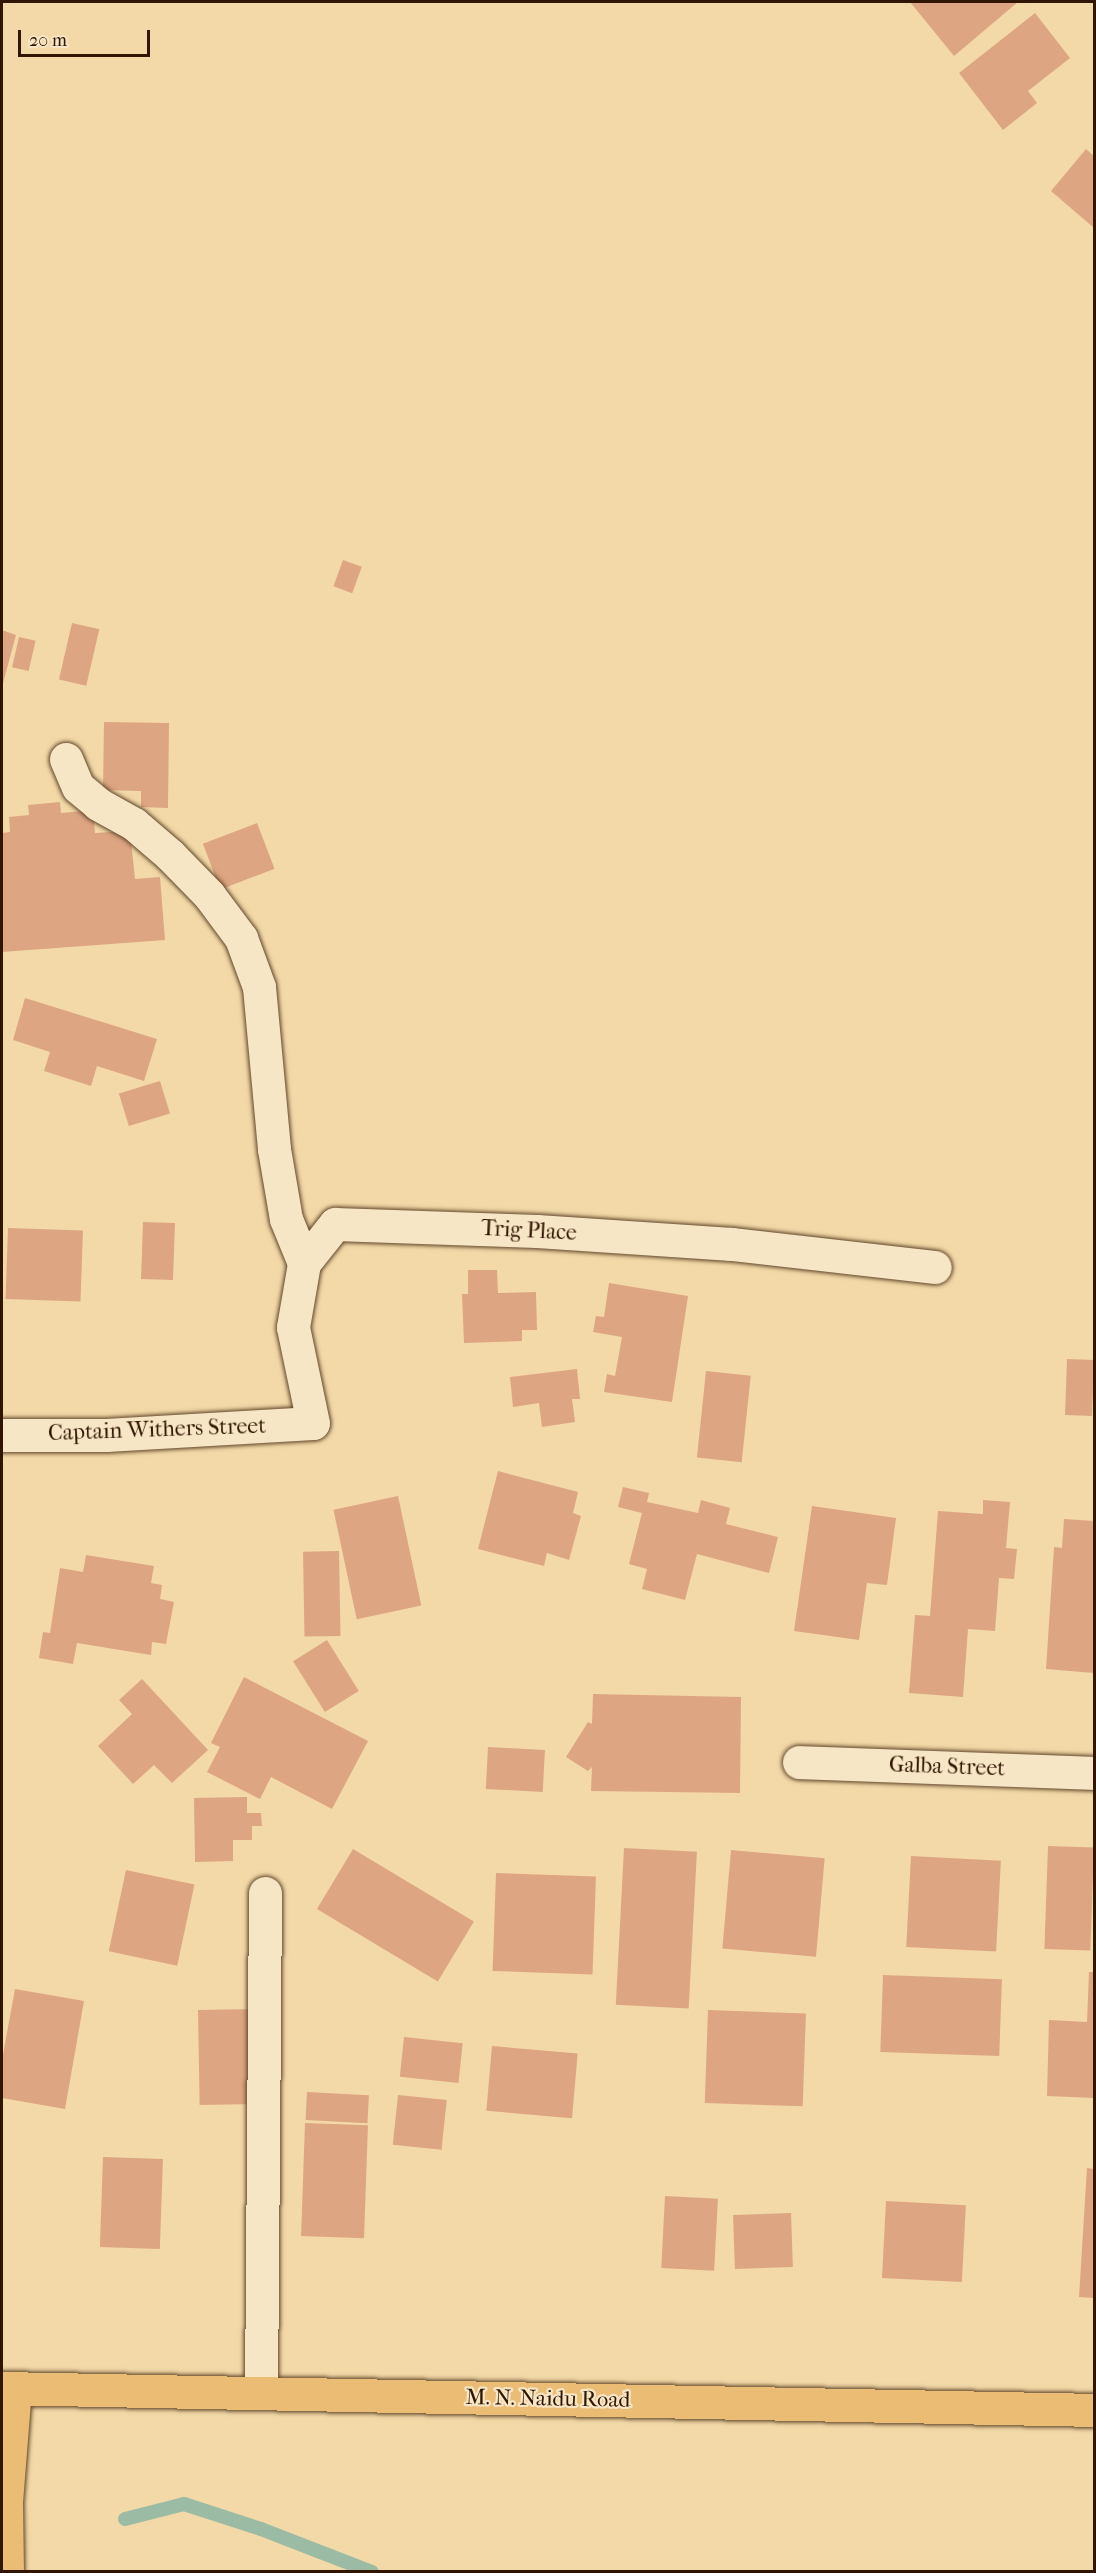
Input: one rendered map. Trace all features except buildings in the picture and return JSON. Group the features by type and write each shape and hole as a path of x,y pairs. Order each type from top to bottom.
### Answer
{"main road":[{"name":"M. N. Naidu Road","path":"8,2388 1095,2410"},
{"path":"7,2571 8,2388"}],"street":[{"path":"66,759 78,787 98,804 134,824 171,855 209,894 242,938 260,987 274,1149 286,1219 304,1263"},
{"name":"Trig Place","path":"313,1423 293,1327 304,1263 335,1224 537,1231 720,1243 935,1267"},
{"name":"Captain Withers Street","path":"2,1435 106,1435 313,1423"},
{"name":"Galba Street","path":"800,1762 1095,1773"},
{"path":"261,2393 265,1893"}],"waterway":[{"path":"125,2519 184,2504 261,2529 372,2572"}]}
